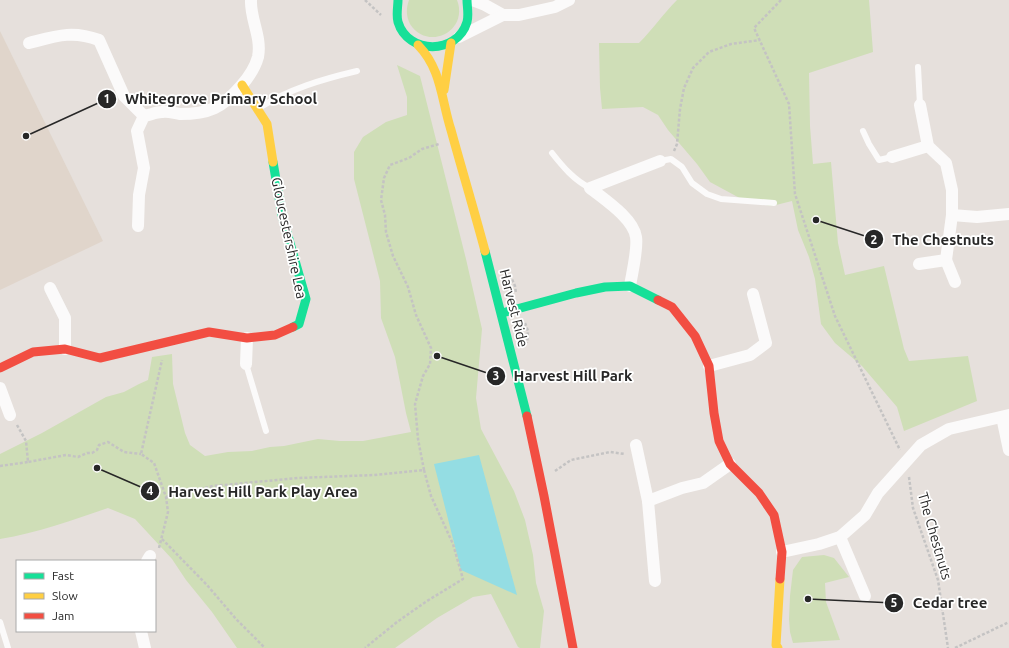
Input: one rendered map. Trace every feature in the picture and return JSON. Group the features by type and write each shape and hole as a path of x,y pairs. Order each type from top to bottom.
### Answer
{"street":[{"path":"144,116 163,111 179,114 214,109 228,100 242,85 251,75 258,57 258,34 250,7 251,0"},
{"name":"Harvest Ride","path":"387,0 396,14 398,24 403,33 427,52 438,77 443,95 446,116 502,313 540,476 573,648"},
{"path":"396,14 398,0"},
{"name":"Harvest Ride","path":"443,95 446,70 455,40 465,29 468,19 469,9 467,0"},
{"path":"472,0 503,15"},
{"path":"418,45 429,48 441,47 503,15 519,15 555,7 569,0"},
{"path":"29,43 60,35 85,34 99,40 124,96 144,116"},
{"name":"Gloucestershire Lea","path":"0,368 33,352 64,349 100,358 209,332 247,338 275,335 299,324 306,299 282,215 267,124 242,85"},
{"path":"920,105 928,146 946,163 952,190 952,215 946,260 955,282"},
{"path":"138,226 139,195 144,168 137,131 144,116"},
{"path":"892,157 928,146"},
{"path":"590,188 666,160"},
{"path":"590,188 625,217 633,226 637,238 630,286"},
{"path":"952,215 977,217 1009,214"},
{"path":"918,264 946,260"},
{"path":"502,313 576,293 605,287 630,286 672,307 695,336 710,366 714,413 719,441 730,464 759,492 774,515 782,552 773,647"},
{"path":"50,288 65,318 64,349"},
{"path":"710,366 750,355 766,343 753,294"},
{"path":"246,364 247,338"},
{"path":"0,388 10,415"},
{"path":"782,552 819,544 840,537 865,515 878,493 921,445 949,430 1006,416 1009,450"},
{"path":"637,450 648,501 656,581"},
{"path":"648,501 682,488 703,483 730,464"},
{"path":"840,537 865,596"},
{"path":"141,632 145,648"}],"lane":[{"path":"918,67 920,105"},
{"path":"258,109 275,98 297,89 329,77 357,71"},
{"path":"862,131 879,160 892,157"},
{"path":"552,153 570,174 580,183 590,188"},
{"path":"666,160 682,168 692,183 707,194 722,199 774,203"},
{"path":"246,364 266,431"},
{"path":"0,622 8,648"}],"path":[{"path":"365,0 374,8"},
{"path":"781,0 754,28 789,104 795,194 835,316 899,447"},
{"path":"666,160 677,144 680,109 684,88 693,68 709,52 731,44 760,40"},
{"path":"365,648 427,601 463,579 453,544 431,496 418,440 415,404 423,376 430,364 431,348 416,315 408,287 393,256 386,232 385,215 380,200 384,178 390,165 409,158 422,149 437,144 455,144"},
{"path":"141,454 163,355 158,344"},
{"path":"10,415 26,441 28,462"},
{"path":"0,466 66,455 78,457 87,453 92,453 97,450 99,445 106,442 124,452 141,454 154,463 166,497 168,512 160,546 148,558"},
{"path":"555,471 571,460 610,452 637,450"},
{"path":"166,497 213,486 298,478 374,475 424,470"},
{"name":"The Chestnuts","path":"909,476 913,508 938,580 948,648"},
{"path":"162,538 207,585 236,619 265,648"},
{"path":"955,648 1009,622"}],"shaded area":[{"path":"0,31 103,241 0,290"}],"green space":[{"path":"409,0 457,0 459,11 457,21 452,29 445,34 436,37 427,36 418,32 410,24 407,12"},
{"path":"677,0 869,0 873,52 809,73 810,126 813,164 831,162 838,243 845,275 884,266 904,349 909,361 968,356 977,401 904,431 897,407 862,366 835,343 821,324 815,279 809,257 798,230 792,201 772,206 747,202 710,182 668,130 658,115 643,107 602,109 599,43 639,43"},
{"path":"397,65 420,76 466,259 482,329 476,398 481,429 514,491 525,520 533,555 536,583 544,611 540,648 518,647 491,594 473,597 437,618 395,648 237,648 172,559 135,519 108,508 41,530 0,539 0,454 42,433 106,397 124,392 148,380 152,357 172,354 173,384 185,433 190,445 205,456 228,452 252,451 318,439 363,441 411,432 395,357 381,318 380,281 354,179 354,152 363,137 386,122 407,115 407,97"},
{"path":"824,555 834,558 849,577 825,583 826,602 840,640 793,643 789,619 793,570 802,557"}],"water":[{"path":"479,455 517,595 461,570 434,464"}],"traffic: fast":[{"path":"398,0 397,19 403,33 412,41 432,47 453,41 462,33 468,19 467,0"},
{"path":"273,162 282,215 306,299 299,324 293,327"},
{"path":"485,251 527,416"},
{"path":"502,313 576,293 605,287 630,286 658,300"}],"traffic: slow":[{"path":"444,90 451,43"},
{"path":"418,45 432,64 440,85 485,251"},
{"path":"242,85 267,124 273,162"},
{"path":"778,648 776,645 780,579"}],"traffic: jam":[{"path":"658,300 672,307 695,336 709,366 714,413 719,441 730,464 759,493 774,515 782,552 780,579"},
{"path":"0,368 33,352 65,349 100,358 209,332 247,338 275,335 293,327"},
{"path":"527,416 573,648"}],"place":[{"name":"Whitegrove Primary School","path":"26,136"},
{"name":"The Chestnuts","path":"816,220"},
{"name":"Harvest Hill Park","path":"437,356"},
{"name":"Harvest Hill Park Play Area","path":"97,468"},
{"name":"Cedar tree","path":"808,599"}]}
